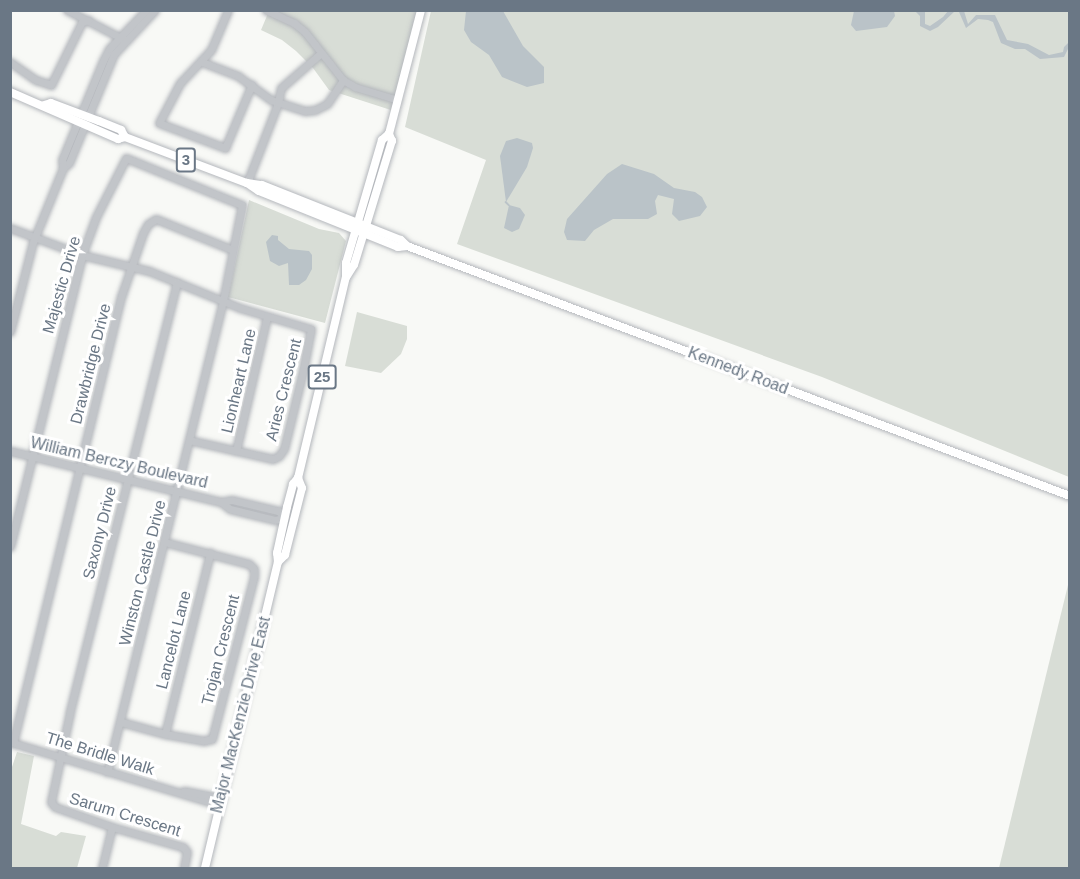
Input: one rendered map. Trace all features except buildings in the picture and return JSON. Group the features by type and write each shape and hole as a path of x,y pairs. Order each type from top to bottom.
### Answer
{"main road":[{"name":"Major MacKenzie Drive East","path":"205,868 278,562 277,553 293,484 298,478 346,277 354,265 360,227 392,141 389,134 421,10"},
{"name":"Kennedy Road","path":"10,92 44,105 51,103 83,120 121,130 125,137 247,183 259,191 360,227 398,247 407,246 1070,496"},
{"name":"Major MacKenzie Drive East","path":"278,562 285,555 302,488 298,478"}],"street":[{"path":"67,10 124,39"},
{"path":"10,332 34,238 63,168 62,160 114,54 146,10"},
{"path":"124,39 155,10"},
{"path":"228,10 211,50 173,93 159,123 225,148 252,84"},
{"path":"266,10 305,32 343,80 355,87 398,100"},
{"path":"10,62 36,80 51,85 82,22 89,20"},
{"path":"247,183 278,103 281,88 321,53"},
{"path":"202,62 252,84 278,103 300,111 315,110 327,104 343,80"},
{"name":"Majestic Drive","path":"10,547 82,255 96,218 126,158 242,205"},
{"name":"Winston Castle Drive","path":"107,772 224,301 242,205"},
{"name":"Drawbridge Drive","path":"12,742 130,267 148,224 156,219 233,250"},
{"name":"Aries Crescent","path":"10,228 82,255 149,271 267,317 308,327 312,332 311,341 284,449 279,456 273,459 189,440"},
{"name":"Saxony Drive","path":"61,755 177,282"},
{"name":"Lionheart Lane","path":"236,450 267,317"},
{"name":"William Berczy Boulevard","path":"10,451 220,502 232,500 278,511 285,517"},
{"name":"Trojan Crescent","path":"121,723 203,741 212,739 235,656 254,572 249,564 164,542"},
{"name":"Lancelot Lane","path":"165,734 210,553"},
{"name":"The Bridle Walk","path":"12,742 61,755 107,772 221,801"},
{"name":"Sarum Crescent","path":"61,755 52,805 112,827 183,847 187,852 184,868"},
{"path":"102,868 112,827"}],"shaded area":[{"path":"269,11 423,11 397,112 329,90 313,68 296,51 282,40 261,30"},
{"path":"431,11 1069,11 1069,477 822,377 457,244 486,160 405,127"},
{"path":"466,11 503,11 523,46 544,67 544,83 527,87 502,77 489,55 471,42 464,30"},
{"path":"854,11 894,11 895,16 887,27 856,31 851,25"},
{"path":"915,11 925,12 925,24 930,26 948,11 955,11 938,27 930,31 920,26 920,16"},
{"path":"955,11 964,11 968,24 976,15 995,15 1007,40 1028,44 1049,55 1063,52 1069,42 1069,47 1064,57 1040,59 1025,49 1015,49 1001,43 993,22 978,19 966,28 959,12"},
{"path":"517,138 532,143 533,148 527,167 506,202 500,156 506,141"},
{"path":"622,164 654,174 674,188 695,192 702,197 707,207 700,216 679,221 672,214 674,199 658,195 655,201 657,214 648,219 613,219 594,230 585,241 567,240 564,232 567,219 607,174"},
{"path":"249,200 319,229 339,233 346,241 325,323 228,297"},
{"path":"509,205 520,208 525,215 519,229 512,232 504,228"},
{"path":"272,235 278,236 278,240 289,249 309,251 312,255 312,269 306,280 299,285 289,285 288,263 279,266 270,261 266,242"},
{"path":"357,312 407,326 407,339 401,354 381,373 345,366"},
{"path":"1069,581 1069,868 999,868"},
{"path":"17,752 34,756 21,824 56,836 61,832 86,836 77,868 11,868 11,770"}],"waterway":[{"path":"506,202 509,205"}]}
